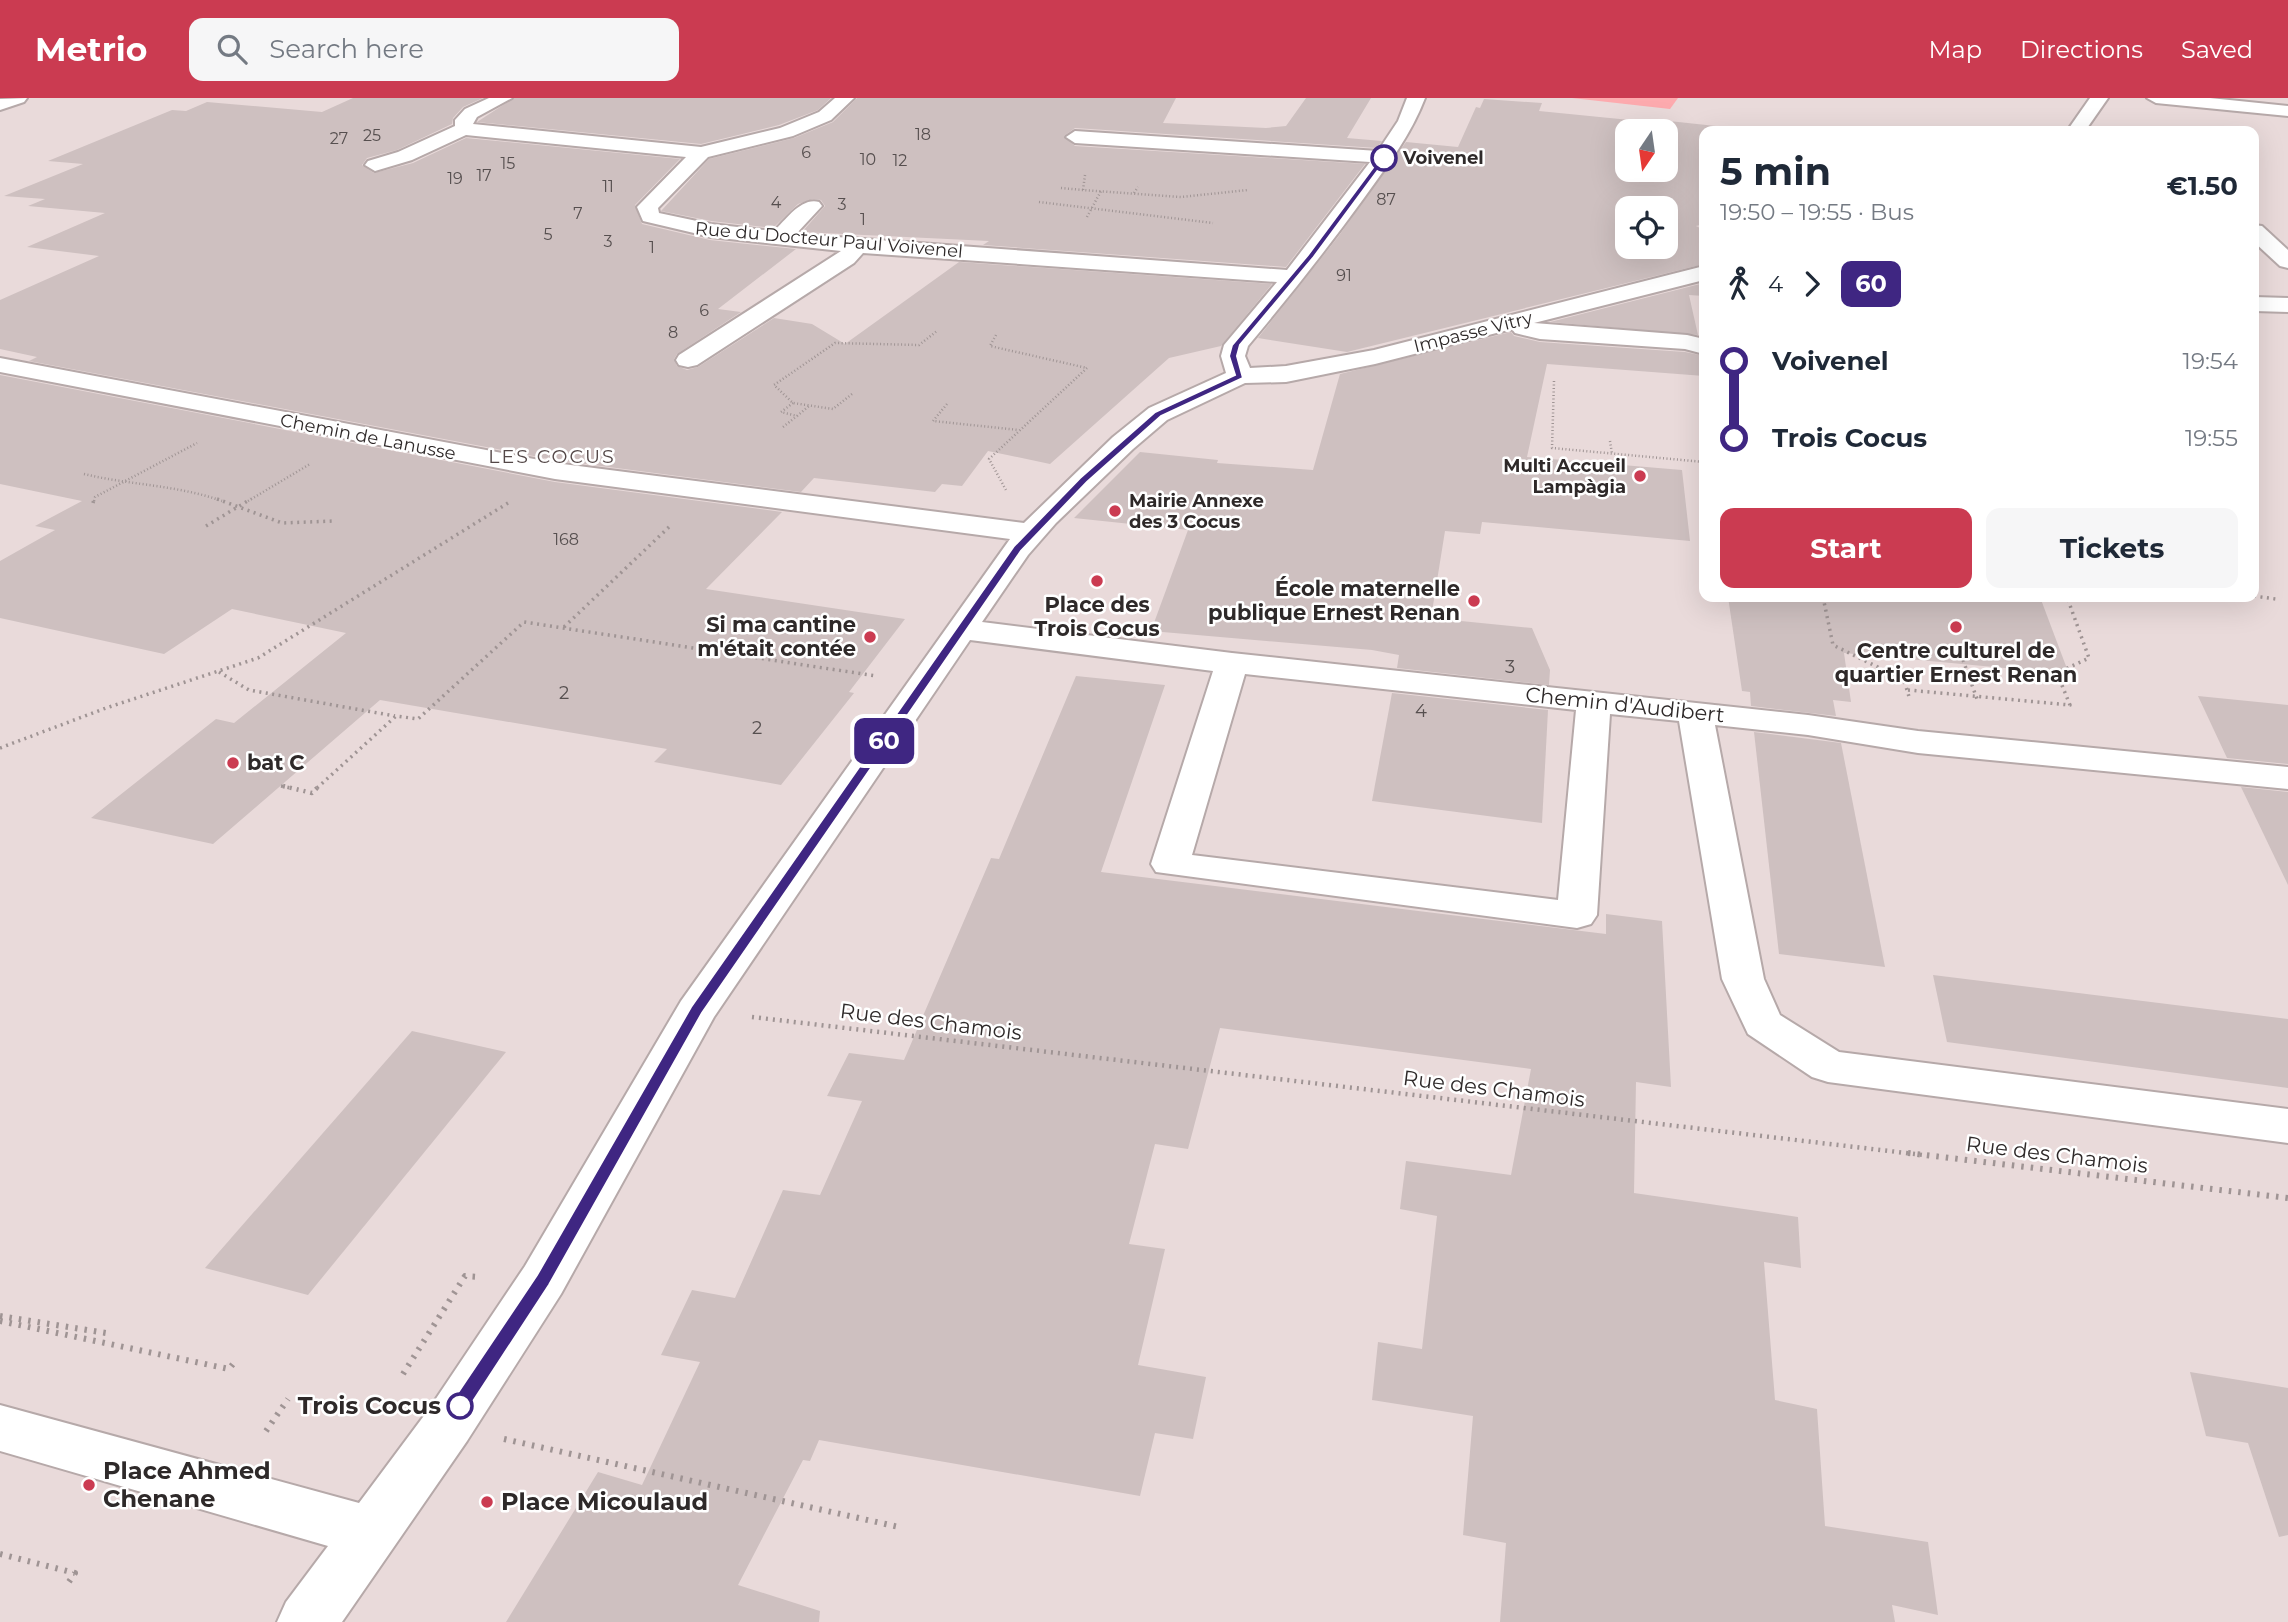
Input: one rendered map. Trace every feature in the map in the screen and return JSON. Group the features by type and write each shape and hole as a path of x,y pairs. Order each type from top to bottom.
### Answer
{"street":[{"path":"0,104 18,98"},
{"path":"464,129 464,120 471,113 503,98"},
{"path":"375,165 405,156 464,129 701,153 786,132 825,116 845,98"},
{"path":"307,1622 448,1425 543,1280 696,1011 1030,533 1123,443 1158,414 1240,376 1233,356 1236,345 1384,157 1407,121 1416,98"},
{"path":"2079,126 2099,98"},
{"path":"2156,98 2288,111"},
{"path":"1075,137 1384,157"},
{"name":"Rue du Docteur Paul Voivenel","path":"701,153 647,207 650,217 679,226 857,247 1292,277"},
{"path":"779,238 811,206"},
{"path":"2259,235 2288,261"},
{"path":"688,360 846,258 857,247"},
{"name":"Impasse Vitry","path":"1240,376 1286,374 1364,359 1699,274"},
{"path":"2259,304 2288,305"},
{"path":"1508,324 1540,332 1687,342 1699,346"},
{"name":"Chemin de Lanusse","path":"0,365 555,471 1030,533"},
{"name":"Chemin d'Audibert","path":"962,629 1232,663 1808,725 1918,742 2288,778"},
{"path":"1232,663 1170,864 1577,915 1594,702"},
{"path":"1695,712 1743,979 1763,1024 1828,1066 2288,1126"},
{"path":"0,1428 371,1532"}],"path":[{"path":"1135,193 1138,187"},
{"path":"1061,188 1083,190"},
{"path":"1087,217 1101,191"},
{"path":"1039,202 1213,223"},
{"path":"852,394 833,409 793,403 774,385 835,343 919,345 937,331"},
{"path":"996,335 990,346 1087,368 989,459 1030,533"},
{"path":"1554,381 1552,449 1699,462"},
{"path":"793,403 781,412 797,416"},
{"path":"947,404 933,421 1020,430"},
{"path":"783,427 810,405"},
{"path":"93,503 95,497 120,483 251,415"},
{"path":"206,526 359,435"},
{"path":"1610,441 1612,454"},
{"path":"0,748 106,708 258,658 555,471"},
{"path":"84,474 120,483 201,493 282,523 333,521"},
{"path":"563,628 705,491"},
{"path":"2259,597 2276,599"},
{"path":"1824,602 1833,645 1905,680 1918,742"},
{"path":"1908,690 2070,705 2057,673 2089,658 2069,602"},
{"path":"218,671 249,690 418,719 524,622 872,674 919,690"},
{"path":"1963,660 1971,682"},
{"path":"281,786 312,793 396,716"},
{"name":"Rue des Chamois","path":"696,1011 2288,1198"},
{"path":"402,1374 465,1276"},
{"path":"0,1315 112,1334"},
{"path":"0,1321 229,1369 237,1359"},
{"path":"266,1431 288,1399"},
{"path":"498,1438 899,1527"},
{"path":"0,1554 75,1573 66,1586"}],"shaded area":[{"path":"1572,98 1678,98 1670,109"}],"building":[{"path":"353,98 483,98 463,107 453,118 452,124 397,150 367,158 362,165 374,173 413,163 466,138 680,159 635,205 642,224 710,240 796,249 718,309 741,312 677,354 674,359 677,366 687,370 698,367 774,318 812,324 845,344 959,262 1272,284 1221,346 1169,358 1050,464 988,451 962,486 942,484 935,492 814,478 801,492 555,460 29,361 37,357 0,349 0,300 99,256 27,247 105,213 28,206 45,199 4,196 83,164 48,161 172,110 186,111 207,102 322,112"},
{"path":"514,98 831,98 818,110 779,125 701,144 477,122"},
{"path":"857,98 1176,98 1163,123 1266,128 1286,126 1306,98 1371,98 1347,138 1382,141 1377,148 1075,128 1064,136 1075,146 1365,164 1286,267 983,245 989,241 802,232 825,206 821,200 813,199 798,204 773,228 711,221 661,211 709,159 794,138 833,122"},
{"path":"1484,99 1542,103 1539,111 1620,119 1615,119 1615,182 1678,182 1678,122 1716,126 1699,126 1699,225 1696,226 1699,228 1699,265 1347,352 1258,338 1338,237 1406,142 1458,147 1476,107 1480,108"},
{"path":"1699,284 1699,296 1689,295 1698,335 1550,322"},
{"path":"1511,332 1514,336 1540,342 1699,355 1699,376 1547,364 1527,457 1682,470 1690,541 1482,522 1480,534 1445,531 1431,618 1532,628 1550,670 1549,685 1397,668 1399,655 1372,650 1151,631 1188,530 1074,518 1140,452 1218,460 1217,463 1313,470 1340,374"},
{"path":"0,375 555,482 782,512 706,589 905,619 849,692 854,693 781,785 654,762 667,749 380,700 213,844 91,818 216,719 234,723 346,633 232,609 164,654 0,618 0,561 55,530 35,526 82,501 0,484"},
{"path":"1729,602 2042,602 2069,674 1844,653 1851,702 1833,700 1836,716 1751,706 1750,692 1742,691"},
{"path":"1076,676 1165,685 1101,872 1606,934 1606,914 1662,921 1671,1087 1636,1082 1634,1193 1798,1217 1801,1268 1764,1262 1775,1400 1817,1409 1825,1526 1928,1542 1938,1615 1892,1605 1895,1622 1500,1622 1506,1543 1463,1535 1473,1416 1372,1400 1378,1342 1422,1349 1437,1216 1400,1209 1406,1161 1511,1175 1531,1069 1220,1028 1188,1149 1155,1144 1129,1244 1165,1249 1138,1365 1206,1377 1193,1439 1155,1433 1140,1496 819,1440 810,1461 803,1460 738,1585 820,1611 819,1622 506,1622 598,1472 642,1485 700,1362 661,1355 692,1290 735,1298 783,1190 820,1195 862,1101 827,1096 849,1053 904,1060 991,858 999,859"},
{"path":"1392,693 1548,710 1542,823 1372,801"},
{"path":"2198,696 2288,705 2288,764 2227,758"},
{"path":"1754,732 1841,743 1885,967 1779,954"},
{"path":"2241,787 2288,792 2288,885"},
{"path":"1933,975 2288,1019 2288,1088 1947,1042"},
{"path":"412,1031 506,1052 308,1295 205,1268"},
{"path":"2190,1372 2288,1388 2288,1535 2279,1537 2248,1443 2206,1436"}],"bus line":[{"name":"60","path":"460,1406 543,1280 696,1011 1017,549 1045,517 1123,443 1158,414 1240,376 1233,356 1236,345 1253,321 1311,256 1384,158"}],"place":[{"name":"Voivenel","path":"1384,158"},
{"name":"Multi Accueil Lampàgia","path":"1640,476"},
{"name":"Mairie Annexe des 3 Cocus","path":"1115,511"},
{"name":"Place des Trois Cocus","path":"1097,581"},
{"name":"École maternelle publique Ernest Renan","path":"1474,601"},
{"name":"Centre culturel de quartier Ernest Renan","path":"1956,627"},
{"name":"Si ma cantine m'était contée","path":"870,637"},
{"name":"bat C","path":"233,763"},
{"name":"Trois Cocus","path":"460,1406"},
{"name":"Place Ahmed Chenane","path":"89,1485"},
{"name":"Place Micoulaud","path":"487,1502"}],"district":[{"name":"LES COCUS","path":"552,456"}]}
